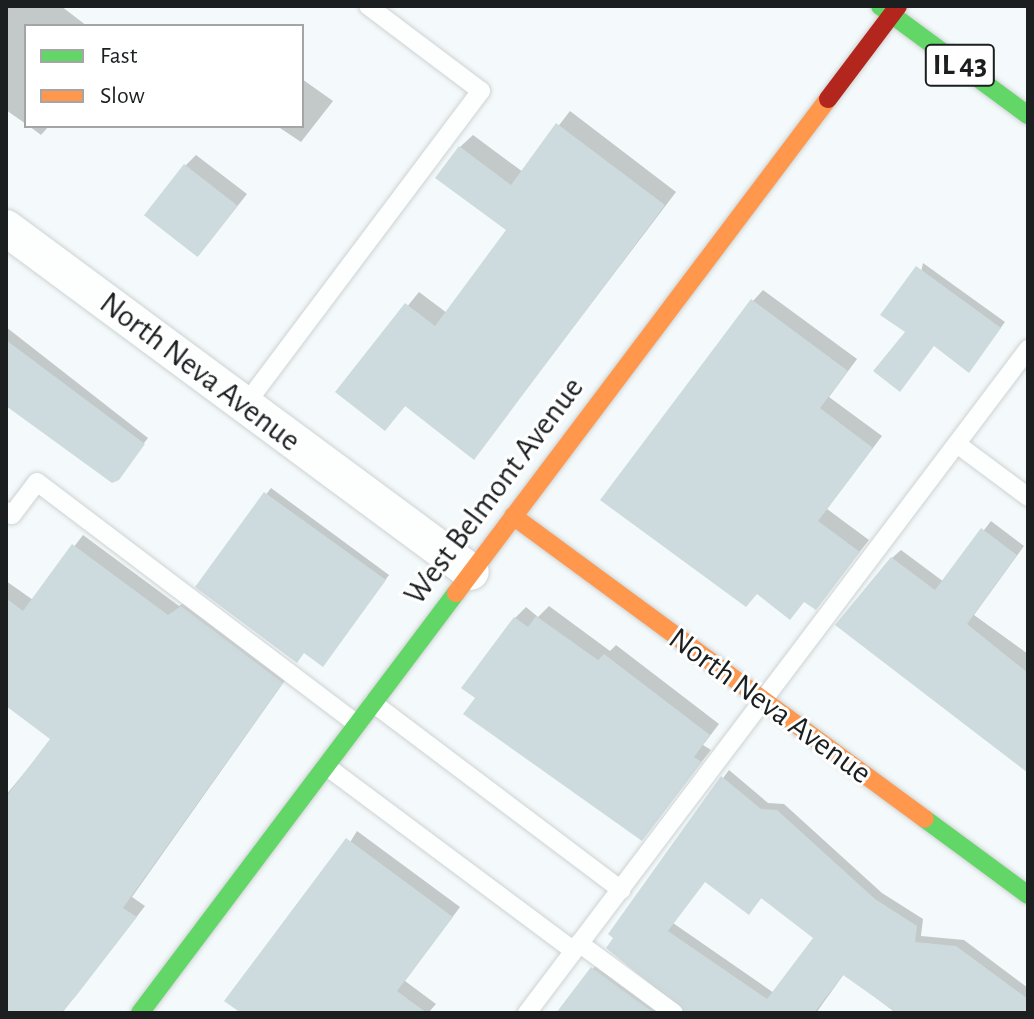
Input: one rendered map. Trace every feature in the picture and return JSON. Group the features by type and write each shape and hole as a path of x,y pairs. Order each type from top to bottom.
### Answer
{"main road":[{"name":"IL 43","path":"890,9 1015,96 1028,115"},
{"name":"West Belmont Avenue","path":"140,1013 890,9"},
{"name":"North Neva Avenue","path":"513,516 1028,895"}],"street":[{"name":"North Neva Avenue","path":"6,228 471,572"}],"lane":[{"path":"245,405 481,91 368,6"},
{"path":"527,1013 1028,349"},
{"path":"957,444 1028,497"},
{"path":"6,511 12,515 37,482 357,724"},
{"path":"373,703 621,890"},
{"path":"326,766 576,947 674,1013"}],"building":[{"path":"556,123 665,205 474,460 405,406 385,431 335,392 405,303 435,326 506,230 435,178 459,146 511,185"},
{"path":"184,164 238,206 198,257 144,215"},
{"path":"916,266 1001,328 969,373 934,346 900,392 873,371 905,332 880,315"},
{"path":"751,299 848,371 820,408 873,448 818,521 860,552 816,610 804,602 790,620 757,594 746,607 600,500"},
{"path":"6,340 145,444 119,480 112,483 6,406"},
{"path":"264,492 386,580 323,667 304,653 297,663 195,587"},
{"path":"981,528 1017,555 967,624 1028,673 1028,773 835,625 891,557 935,590"},
{"path":"72,544 168,615 181,606 283,683 123,908 137,917 76,996 61,1013 6,1013 6,797 50,739 6,706 6,598 23,611"},
{"path":"536,616 598,660 604,654 710,735 694,757 702,762 642,841 463,714 475,698 461,688 514,617 528,627"},
{"path":"721,776 761,809 777,810 875,899 917,926 915,942 956,946 1028,999 1028,1013 897,1013 843,975 814,1013 686,1013 606,948 613,938 608,934","holes":["705,882 749,915 761,898 813,938 767,999 668,931"]},
{"path":"346,838 453,917 397,991 427,1013 241,1013 224,1001"},
{"path":"591,967 654,1013 556,1013"}],"traffic: fast":[{"path":"880,6 1028,115"},
{"path":"140,1013 456,593"},
{"path":"925,819 1028,895"}],"traffic: slow":[{"path":"456,593 828,99"},
{"path":"513,516 925,819"}],"traffic: jam":[{"path":"828,99 898,6"}]}
